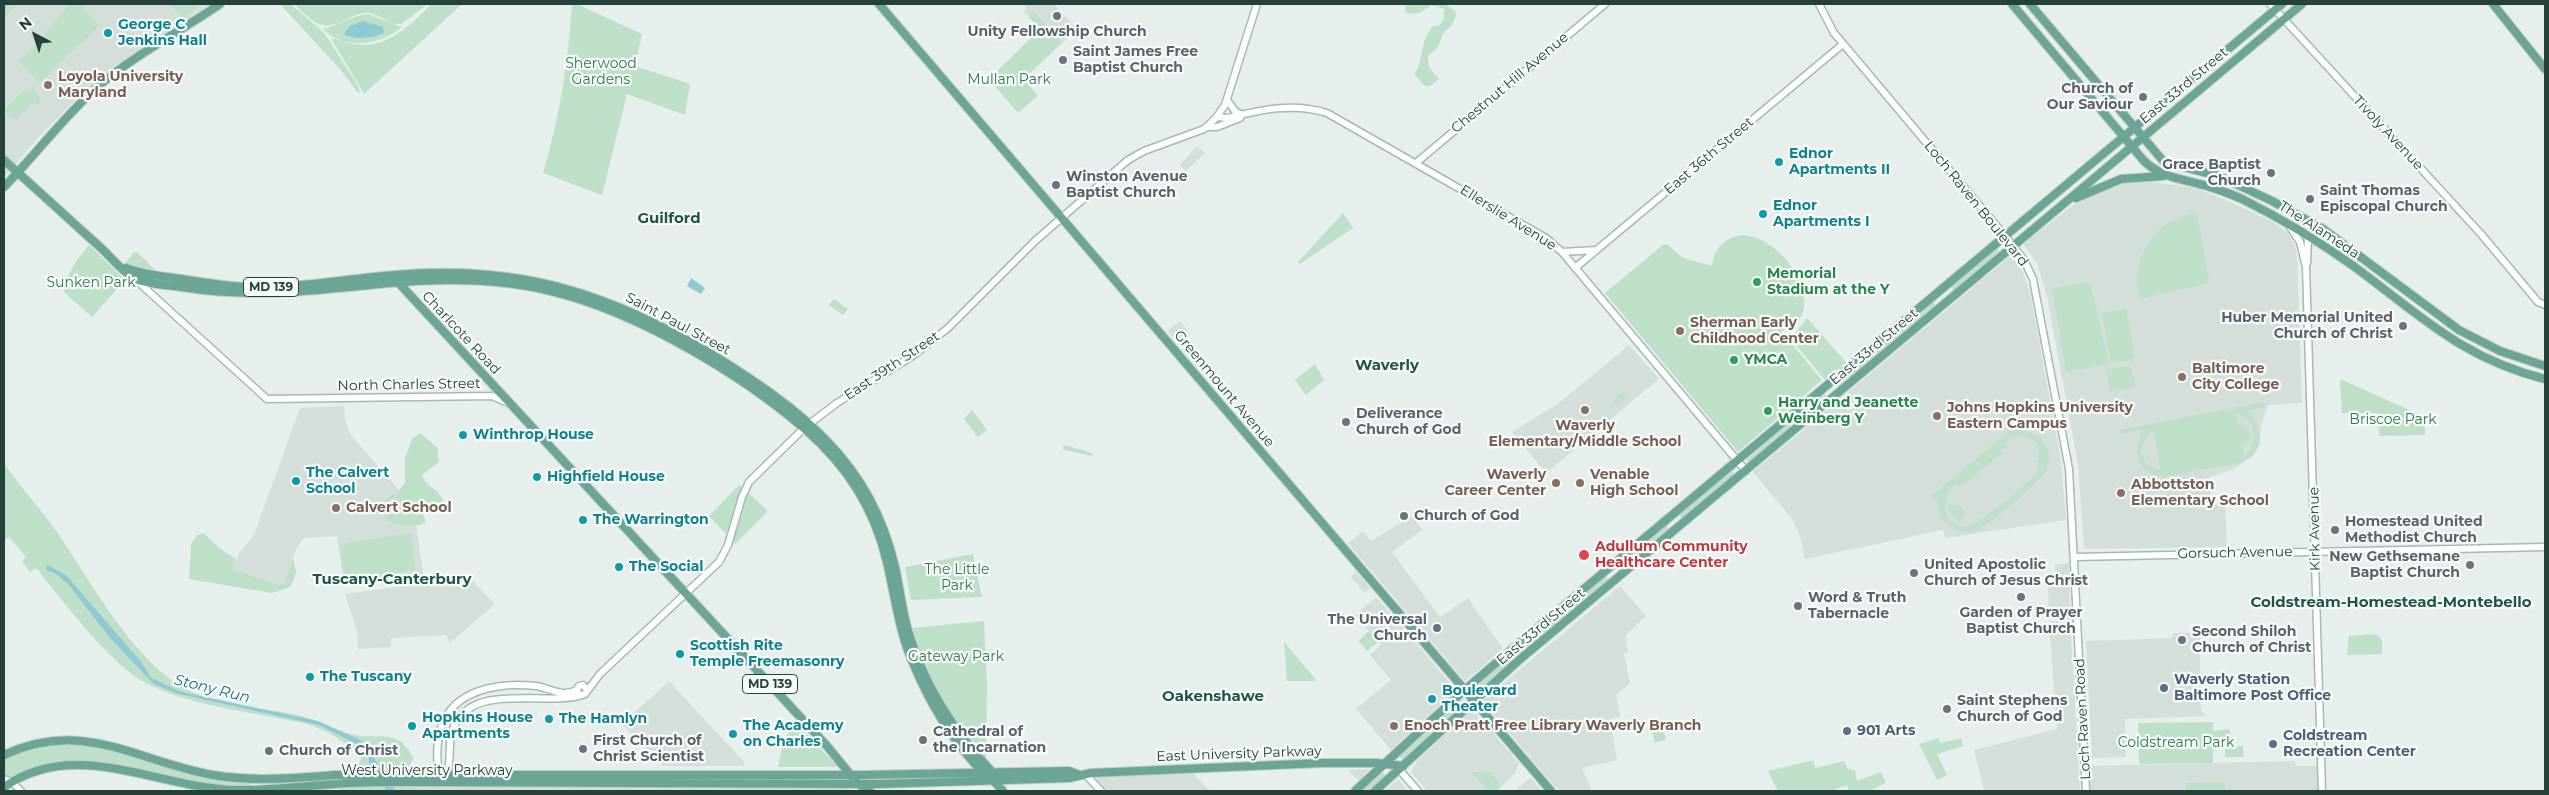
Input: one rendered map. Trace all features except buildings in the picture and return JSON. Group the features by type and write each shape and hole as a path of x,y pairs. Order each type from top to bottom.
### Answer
{"main road":[{"path":"4,187 49,134 98,87 144,52 220,4"},
{"name":"Greenmount Avenue","path":"879,4 1551,791"},
{"name":"The Alameda","path":"2012,4 2148,165 2166,176 2215,188 2280,219 2308,235 2449,339 2500,365 2545,379"},
{"name":"The Alameda","path":"2030,4 2168,165 2219,176 2299,216 2358,255 2459,330 2500,351 2545,366"},
{"name":"East 33rd Street","path":"1355,791 1464,690 2124,137 2273,7 2282,4"},
{"name":"East 33rd Street","path":"1375,791 1473,701 2302,4"},
{"path":"2492,4 2545,68"},
{"name":"North Charles Street","path":"4,160 134,278"},
{"path":"2059,208 2094,189 2121,179 2166,176"},
{"path":"2299,216 2305,224 2308,235"},
{"name":"Saint Paul Street","path":"119,265 138,272 204,283 277,291 392,275 459,273 512,277 550,283 591,295 636,314 700,348 749,378 845,460 871,499 888,541 908,632 928,680 958,732 1003,791"},
{"name":"Charlcote Road","path":"392,275 513,407"},
{"name":"Saint Paul Street","path":"134,278 214,292 277,291 450,280 492,282 539,288 591,303 656,333 716,366 807,426 838,462 866,500 881,539 898,618 914,664 943,720 963,750 984,773"},
{"name":"North Charles Street","path":"513,407 852,775 859,788 870,791"},
{"name":"West University Parkway","path":"4,755 41,742 77,739 213,774 247,778 408,778 444,774 852,775"},
{"name":"East University Parkway","path":"859,788 994,777 1069,778 1077,774 1324,763 1385,763 1399,767"},
{"name":"West University Parkway","path":"4,787 8,780 44,767 71,764 103,767 216,788 262,790 348,779"},
{"name":"East University Parkway","path":"852,775 984,773 994,777"},
{"path":"262,790 269,782 298,778"},
{"name":"West University Parkway","path":"408,778 444,783 859,788"}],"street":[{"path":"1205,128 1218,117 1227,100 1257,4"},
{"name":"Chestnut Hill Avenue","path":"1416,163 1605,4"},
{"name":"Loch Raven Boulevard","path":"1819,4 1828,23 1843,44 2005,236 2028,268 2037,294 2067,449 2075,557"},
{"name":"Tivoly Avenue","path":"2273,7 2481,234 2538,302 2545,305"},
{"name":"East 36th Street","path":"1575,268 1843,44"},
{"path":"1227,100 1235,111 1243,116"},
{"name":"Ellerslie Avenue","path":"1218,117 1224,119 1282,107 1316,110 1342,120 1538,233 1562,252 1746,472"},
{"path":"1205,128 1217,127 1243,116"},
{"name":"East 39th Street","path":"579,693 579,686 585,688 714,568 724,554 749,482 807,426 837,403 914,355 939,336 1061,218 1123,164 1139,153 1205,128"},
{"name":"Kirk Avenue","path":"2280,219 2297,236 2306,267"},
{"name":"Kirk Avenue","path":"2308,235 2309,253 2306,267 2322,791"},
{"name":"Kirk Avenue","path":"2309,253 2316,241"},
{"path":"1562,252 1597,250"},
{"name":"North Charles Street","path":"134,278 266,400 492,396 513,407"},
{"path":"463,397 490,392 495,387"},
{"name":"Gorsuch Avenue","path":"2075,557 2545,547"},
{"name":"Loch Raven Road","path":"2075,557 2086,791"},
{"path":"444,774 438,742 442,724 454,705 475,692 520,686 536,686 558,693 579,693"},
{"path":"475,692 479,704"},
{"path":"444,783 450,739 455,724 468,710 479,704 504,699 569,698 579,693"},
{"path":"1399,767 1418,791"},
{"path":"1085,774 1101,791"},
{"path":"8,780 21,791"}],"shaded area":[{"name":"Loyola University Maryland","path":"4,4 210,4 111,69 75,100 38,138 4,178"},
{"path":"1023,4 1054,4 1077,29 1063,42 1035,10 1028,16 1023,11 1027,8"},
{"path":"1197,146 1205,153 1186,171 1180,165"},
{"name":"Baltimore City College","path":"2151,182 2195,188 2224,199 2274,223 2288,233 2295,245 2297,256 2302,403 2268,405 2261,426 2260,443 2255,454 2234,469 2210,477 2211,504 2225,504 2227,547 2084,549 2078,464 2047,297 2037,263 2023,244 2073,205 2094,194 2123,184"},
{"name":"Johns Hopkins University Eastern Campus","path":"2012,257 2022,270 2030,292 2061,460 2066,520 1945,538 1943,530 1805,559 1800,536 1792,519 1753,472 2008,258"},
{"path":"1180,321 1188,331 1176,341 1167,331"},
{"name":"Waverly Elementary/Middle School","path":"1629,345 1659,379 1546,473 1512,432 1559,403"},
{"name":"Calvert School","path":"344,406 345,420 350,434 400,491 396,495 416,523 423,574 344,585 337,536 304,538 296,549 285,583 279,585 233,569 239,553 254,535 300,408"},
{"path":"1412,516 1422,530 1392,552 1440,617 1468,598 1503,649 1465,681 1348,543 1363,531 1371,541"},
{"path":"2069,563 2070,609 2049,613 2048,586 2056,585 2055,565"},
{"path":"1356,572 1370,588 1365,593 1351,577"},
{"path":"469,577 495,604 450,643 446,635 391,638 391,647 358,649 357,631 345,594"},
{"path":"1620,586 1646,616 1625,636 1628,652 1624,654 1630,683 1616,695 1620,717 1610,719 1617,760 1582,768 1592,791 1559,791 1482,701"},
{"path":"1376,597 1456,690 1391,750 1356,709 1391,680 1370,655 1381,645 1355,615"},
{"path":"2070,617 2080,791 1984,791 1974,750 2057,729 2049,622"},
{"path":"2173,633 2200,633 2200,698 2201,710 2205,716 2125,719 2126,757 2092,758 2086,641 2172,638"},
{"path":"669,681 744,762 744,766 663,766 622,724"},
{"path":"1472,709 1519,763 1515,773 1502,786 1492,774 1471,772 1488,791 1427,791 1411,772 1417,761"},
{"path":"2295,761 2296,766 2322,766 2322,791 2087,791 2086,766"},
{"path":"1370,769 1359,781 1348,770"},
{"path":"1194,774 1210,791 1106,791 1096,780 1097,776"},
{"path":"1530,778 1542,791 1515,791"},
{"path":"1398,779 1406,789 1403,791 1384,791"},
{"path":"386,786 848,788 853,791 390,791"}],"green space":[{"path":"4,4 18,4 4,18"},
{"path":"70,4 81,4 99,26 39,83 19,62"},
{"path":"170,4 200,4 184,19"},
{"path":"280,4 291,4 325,34 357,84 360,92 358,93 340,69"},
{"path":"294,4 428,4 401,24 392,23 377,15 361,13 340,23 325,25 313,21"},
{"path":"431,4 462,4 364,94 331,38 361,45 384,41 402,31"},
{"name":"Sherwood Gardens","path":"572,4 577,4 642,34 635,66 690,84 685,115 627,94 602,195 543,173 562,89"},
{"path":"1406,4 1445,4 1455,11 1456,16 1451,26 1444,32 1438,47 1428,56 1429,67 1439,79 1430,86 1425,86 1414,74 1418,68 1425,39 1432,27 1440,25 1444,18 1444,9 1432,5 1419,13 1408,14 1405,11"},
{"name":"Mullan Park","path":"1034,10 1063,42 1024,79 1038,96 1018,113 989,79 1040,29 1028,16"},
{"path":"368,14 402,27 383,38 362,43 351,43 341,40 323,29 357,16"},
{"path":"26,88 29,91 33,88 39,94 40,105 32,103 16,119 10,118 4,110"},
{"path":"1343,213 1353,228 1300,264 1298,262"},
{"path":"2197,213 2209,280 2206,284 2139,299 2138,269 2148,243 2157,232 2169,223 2182,216"},
{"name":"YMCA","path":"1743,235 1761,240 1777,250 1790,264 1799,280 1804,297 1803,312 1796,324 1781,331 1822,380 1738,452 1605,293 1664,244 1668,245 1683,258 1712,266 1715,254 1722,244 1731,238"},
{"name":"Sunken Park","path":"89,245 125,280 92,317 64,292 67,279 73,267"},
{"path":"1996,247 1999,251 1955,292 1950,286"},
{"path":"134,252 137,252 156,271 136,268 125,263"},
{"path":"2086,282 2091,285 2109,364 2066,372 2052,289"},
{"path":"834,299 848,309 843,315 829,305"},
{"path":"1933,301 1935,306 1912,328 1838,389 1835,385"},
{"path":"2126,308 2135,359 2111,363 2102,313"},
{"path":"1807,318 1846,362 1825,380 1791,339"},
{"path":"1315,364 1324,380 1306,395 1295,380"},
{"path":"2130,365 2136,387 2110,392 2106,370"},
{"name":"Briscoe Park","path":"2340,379 2425,417 2425,435 2379,436 2378,413 2342,413"},
{"path":"1622,392 1627,397 1617,406 1613,401"},
{"path":"1822,393 1826,395 1825,398 1778,440 1748,462 1747,460"},
{"path":"2264,402 2265,407 2247,411 2256,423 2260,437 2256,451 2251,457 2234,464 2174,476 2158,476 2142,466 2137,452 2142,430 2121,434 2120,430","holes":["2236,413 2248,420 2254,431 2253,444 2244,455 2242,445 2248,441 2250,432 2246,425 2238,423","2153,430 2161,470 2160,471 2147,465 2141,452 2145,438"]},
{"path":"972,410 987,430 978,437 964,419"},
{"path":"2019,423 2022,428 2020,430 2036,435 2047,448 2049,463 2042,476 2025,493 1977,530 1961,532 1948,526 1940,514 1938,499 1935,500 1931,496","holes":["2021,436 2030,438 2038,444 2038,458 2041,458 2042,453 2041,466 2041,460 2038,460 2038,470 2035,475 2003,504 1982,519 1968,526 1952,522 1947,517 1945,511 1945,503 1951,489 1957,483 1960,486 1967,482 2002,453 2001,451 2007,446 2004,443 2011,438"]},
{"path":"420,433 437,447 439,462 422,475 442,498 444,507 440,510 433,505 426,506 422,512 426,522 411,526 400,525 385,519 384,512 405,482 405,458 412,439"},
{"path":"1065,445 1092,453 1092,456 1065,450 1062,448"},
{"path":"4,463 57,532 114,618 148,659 167,676 186,689 212,699 304,717 354,735 396,739 406,747 413,758 409,769 355,769 362,758 343,742 323,730 307,724 198,702 156,688 139,679 98,643 36,568 30,572 22,561 26,557 9,537 4,540"},
{"path":"1731,470 1735,475 1684,520 1678,514"},
{"path":"739,485 742,487 727,532 725,533 709,516"},
{"path":"749,493 768,511 735,544 733,541 746,496"},
{"path":"1958,504 1965,512 1959,523 1946,507"},
{"path":"1665,524 1671,531 1623,571 1619,568 1643,543"},
{"path":"204,533 219,548 236,559 233,569 279,585 285,583 293,558 296,572 290,587 272,593 189,579 191,544 197,535"},
{"path":"411,533 416,570 345,581 340,544"},
{"name":"The Little Park","path":"973,554 982,597 911,600 905,567"},
{"path":"1605,575 1610,582 1570,615 1564,609"},
{"path":"1563,610 1569,617 1521,656 1516,649"},
{"name":"Gateway Park","path":"984,621 987,684 986,758 962,731 941,698 924,662 912,628"},
{"path":"1369,631 1378,642 1367,651 1358,641"},
{"path":"2376,634 2382,640 2382,654 2347,655 2349,636"},
{"path":"1284,642 1317,681 1287,681"},
{"path":"1507,657 1512,664 1486,686 1480,685 1481,679"},
{"path":"1459,698 1465,704 1435,731 1431,724"},
{"path":"1660,718 1666,739 1655,743 1649,721"},
{"name":"Coldstream Park","path":"2213,722 2213,731 2230,729 2231,743 2215,744 2213,733 2213,763 2139,764 2138,723"},
{"path":"796,723 837,767 778,767 784,739"},
{"path":"1427,729 1432,735 1404,761 1398,755"},
{"path":"1938,738 1941,743 1961,738 1963,746 1937,754 1947,775 1937,780 1919,744"},
{"path":"63,742 91,745 182,770 253,782 250,786 231,788 57,763 32,768 4,785 4,759 30,748"},
{"path":"2225,746 2243,746 2244,757 2225,757"},
{"path":"1809,761 1814,762 1815,768 1844,761 1848,769 1855,770 1857,781 1881,772 1886,783 1868,791 1849,791 1847,785 1831,791 1778,791 1768,771"},
{"path":"1471,772 1494,772 1492,774 1502,786 1496,791 1488,791"},
{"path":"1379,773 1389,775 1372,791 1360,791"},
{"path":"2225,782 2225,791 2186,791 2186,783"},
{"path":"386,786 390,791 339,791 339,787"},
{"path":"392,786 432,790 435,791 396,791"}],"water":[{"path":"363,21 383,27 384,33 364,38 344,34 350,26"},
{"path":"691,278 705,288 701,294 687,286"},
{"name":"Stony Run","path":"47,565 66,575 142,663 151,678 182,692 318,721 362,741 371,750 378,766 396,791 387,791 370,768 368,755 362,747 319,725 179,694 154,684 110,638 68,584 56,574 46,570"}],"waterway":[{"path":"372,513 382,512 386,501 393,496"}],"place":[{"name":"Unity Fellowship Church","path":"1057,16"},
{"name":"George C Jenkins Hall","path":"108,33"},
{"name":"Saint James Free Baptist Church","path":"1063,60"},
{"name":"Loyola University Maryland","path":"48,85"},
{"name":"Church of Our Saviour","path":"2143,97"},
{"name":"Ednor Apartments II","path":"1779,162"},
{"name":"Grace Baptist Church","path":"2271,173"},
{"name":"Winston Avenue Baptist Church","path":"1056,185"},
{"name":"Saint Thomas Episcopal Church","path":"2310,199"},
{"name":"Ednor Apartments I","path":"1763,214"},
{"name":"Memorial Stadium at the Y","path":"1757,282"},
{"name":"Huber Memorial United Church of Christ","path":"2403,326"},
{"name":"Sherman Early Childhood Center","path":"1680,331"},
{"name":"YMCA","path":"1734,360"},
{"name":"Baltimore City College","path":"2182,377"},
{"name":"Waverly Elementary/Middle School","path":"1585,410"},
{"name":"Harry and Jeanette Weinberg Y","path":"1768,411"},
{"name":"Johns Hopkins University Eastern Campus","path":"1937,416"},
{"name":"Deliverance Church of God","path":"1346,422"},
{"name":"Winthrop House","path":"463,435"},
{"name":"Highfield House","path":"537,477"},
{"name":"The Calvert School","path":"296,481"},
{"name":"Waverly Career Center","path":"1556,483"},
{"name":"Venable High School","path":"1580,483"},
{"name":"Abbottston Elementary School","path":"2121,493"},
{"name":"Calvert School","path":"336,508"},
{"name":"Church of God","path":"1404,516"},
{"name":"The Warrington","path":"583,520"},
{"name":"Homestead United Methodist Church","path":"2335,530"},
{"name":"Adullum Community Healthcare Center","path":"1584,555"},
{"name":"New Gethsemane Baptist Church","path":"2470,565"},
{"name":"The Social","path":"619,567"},
{"name":"United Apostolic Church of Jesus Christ","path":"1914,573"},
{"name":"Garden of Prayer Baptist Church","path":"2021,597"},
{"name":"Word & Truth Tabernacle","path":"1798,606"},
{"name":"The Universal Church","path":"1437,628"},
{"name":"Second Shiloh Church of Christ","path":"2182,640"},
{"name":"Scottish Rite Temple Freemasonry","path":"680,654"},
{"name":"The Tuscany","path":"310,677"},
{"name":"Waverly Station Baltimore Post Office","path":"2164,688"},
{"name":"Boulevard Theater","path":"1432,699"},
{"name":"Saint Stephens Church of God","path":"1947,709"},
{"name":"The Hamlyn","path":"549,719"},
{"name":"Hopkins House Apartments","path":"412,726"},
{"name":"Enoch Pratt Free Library Waverly Branch","path":"1394,726"},
{"name":"901 Arts","path":"1847,731"},
{"name":"The Academy on Charles","path":"733,734"},
{"name":"Cathedral of the Incarnation","path":"923,740"},
{"name":"Coldstream Recreation Center","path":"2273,744"},
{"name":"First Church of Christ Scientist","path":"583,749"},
{"name":"Church of Christ","path":"269,751"}],"district":[{"name":"Guilford","path":"669,219"},
{"name":"Waverly","path":"1387,366"},
{"name":"Tuscany-Canterbury","path":"392,580"},
{"name":"Coldstream-Homestead-Montebello","path":"2391,603"},
{"name":"Oakenshawe","path":"1213,697"}]}
